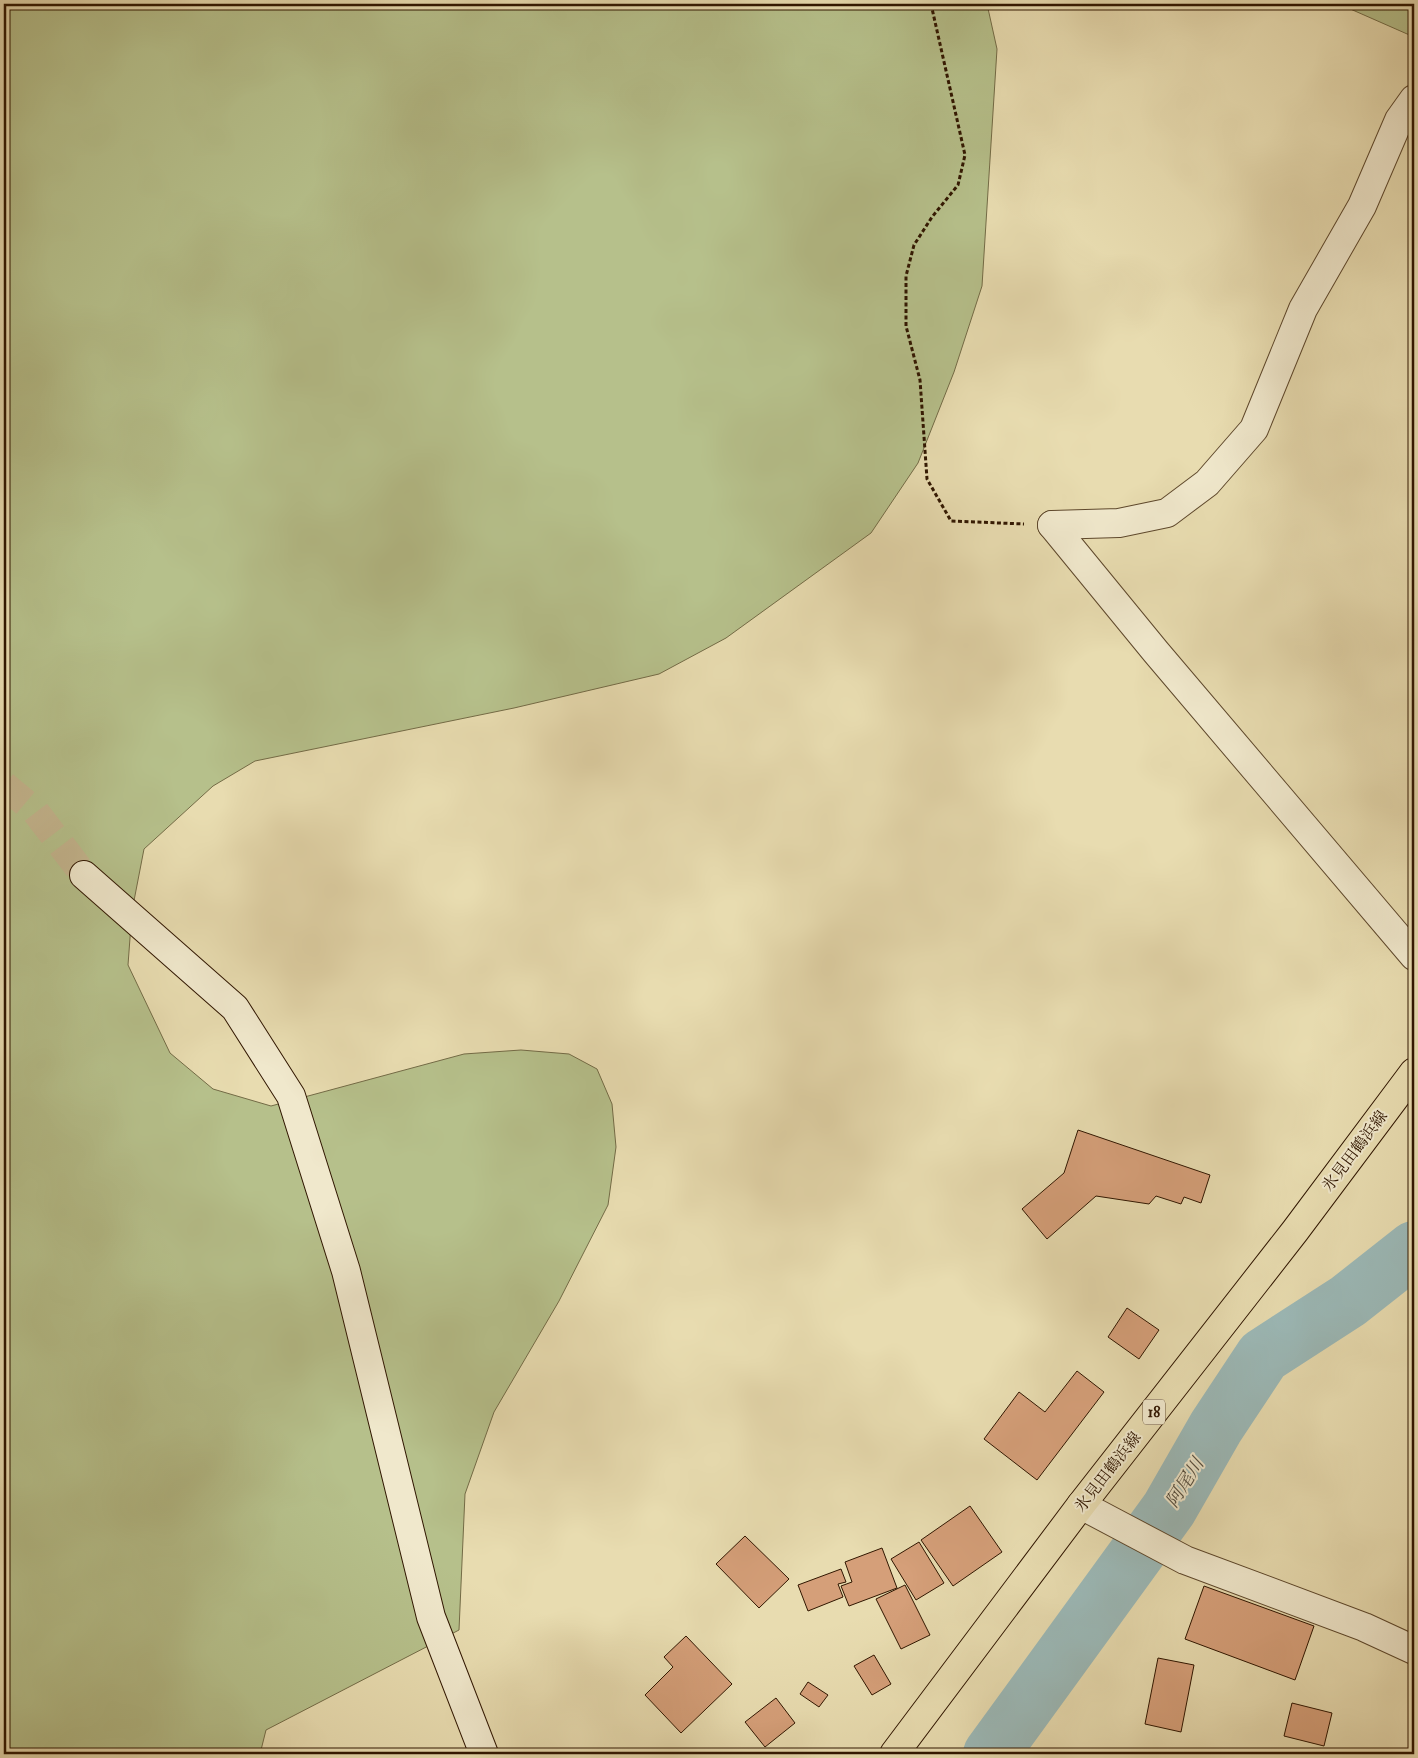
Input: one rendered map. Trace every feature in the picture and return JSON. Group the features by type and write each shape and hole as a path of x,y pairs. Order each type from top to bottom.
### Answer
{"main road":[{"name":"氷見田鶴浜線","path":"894,1754 1081,1505 1296,1231 1414,1072"}],"street":[{"path":"1052,525 1119,523 1168,513 1207,483 1254,429 1283,352 1303,309 1362,206 1399,120 1414,98"},
{"path":"1052,525 1156,652 1414,956"},
{"path":"84,875 235,1008 291,1096 346,1271 431,1617 484,1754"},
{"path":"1081,1505 1185,1560 1364,1627 1414,1650"}],"path":[{"path":"931,4 965,155 958,185 932,217 914,246 906,276 906,326 920,380 927,479 951,521 1052,525"}],"green space":[{"path":"4,4 987,4 997,49 982,286 954,372 918,463 871,533 726,638 659,674 514,708 255,761 213,786 144,849 132,911 128,965 170,1053 213,1089 271,1106 464,1054 521,1050 569,1054 597,1069 612,1104 616,1147 608,1205 559,1301 494,1412 465,1494 459,1630 266,1730 260,1754 4,1754"},
{"path":"1339,4 1414,4 1414,37"}],"building":[{"path":"1078,1130 1210,1175 1201,1203 1184,1197 1181,1204 1156,1196 1149,1204 1096,1196 1047,1239 1022,1209 1064,1173"},
{"path":"1127,1308 1159,1330 1139,1359 1108,1337"},
{"path":"1077,1371 1104,1392 1037,1480 984,1439 1019,1392 1045,1412"},
{"path":"970,1506 1002,1552 953,1586 921,1540"},
{"path":"745,1536 789,1579 759,1608 716,1564"},
{"path":"919,1542 944,1583 916,1600 891,1559"},
{"path":"882,1548 897,1588 849,1606 841,1586 852,1582 845,1562"},
{"path":"841,1569 846,1582 838,1584 843,1597 808,1611 798,1585"},
{"path":"905,1585 930,1635 901,1649 876,1599"},
{"path":"1204,1586 1314,1626 1295,1680 1185,1639"},
{"path":"686,1636 732,1684 681,1733 645,1695 673,1667 664,1657"},
{"path":"874,1655 891,1684 872,1695 854,1666"},
{"path":"1158,1658 1194,1665 1181,1732 1145,1724"},
{"path":"808,1682 828,1695 819,1707 800,1694"},
{"path":"776,1698 795,1723 765,1747 745,1722"},
{"path":"1292,1703 1332,1713 1324,1746 1284,1736"}],"waterway":[{"name":"阿尾川","path":"991,1754 1169,1509 1216,1427 1263,1356 1348,1301 1414,1249"}],"tunnel":[{"path":"4,785 35,811 84,875"}]}
